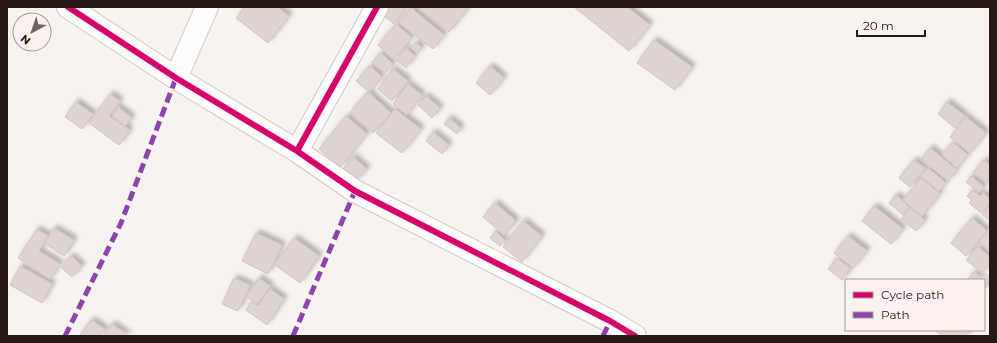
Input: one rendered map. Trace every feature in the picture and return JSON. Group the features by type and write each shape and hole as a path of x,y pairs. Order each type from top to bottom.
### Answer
{"street":[{"path":"68,7 176,78 297,151 355,191 610,321 635,336"},
{"path":"176,78 207,7"},
{"path":"297,151 377,7"}],"building":[{"path":"245,7 277,7 289,16 268,43 236,18"},
{"path":"389,7 405,8 394,24 383,15"},
{"path":"418,7 469,7 449,32"},
{"path":"574,7 627,7 650,25 629,51"},
{"path":"411,8 444,35 433,49 399,23"},
{"path":"396,24 412,38 393,59 378,45"},
{"path":"654,40 692,67 675,90 637,63"},
{"path":"416,42 422,48 418,53 411,48"},
{"path":"406,48 415,56 406,68 396,60"},
{"path":"381,53 393,64 385,73 372,62"},
{"path":"370,66 382,77 369,92 356,81"},
{"path":"490,66 504,78 490,95 476,83"},
{"path":"393,69 408,81 392,101 378,89"},
{"path":"408,84 422,95 407,115 393,104"},
{"path":"368,92 391,113 373,133 350,112"},
{"path":"110,94 120,101 109,116 130,130 119,145 89,123"},
{"path":"426,96 440,108 432,118 418,105"},
{"path":"76,102 93,114 82,129 65,117"},
{"path":"947,102 965,116 955,128 938,114"},
{"path":"118,107 132,118 125,126 112,116"},
{"path":"395,109 421,129 402,153 376,133"},
{"path":"346,116 367,134 340,167 319,149"},
{"path":"966,117 986,133 970,153 950,137"},
{"path":"449,118 461,128 457,134 444,124"},
{"path":"433,132 449,145 442,154 426,141"},
{"path":"953,142 968,155 957,168 942,155"},
{"path":"930,148 957,170 948,181 921,159"},
{"path":"353,157 367,169 357,180 343,169"},
{"path":"914,160 925,168 910,187 899,178"},
{"path":"984,160 990,165 990,179 987,183 973,172"},
{"path":"928,168 946,183 939,191 921,176"},
{"path":"971,176 984,187 979,193 966,182"},
{"path":"921,178 940,194 922,216 903,200"},
{"path":"972,190 980,196 983,193 990,199 990,203 981,213 969,203 972,200 967,196"},
{"path":"896,195 909,207 903,215 889,203"},
{"path":"495,203 516,221 504,235 483,217"},
{"path":"990,204 990,221 982,214"},
{"path":"874,206 903,229 891,244 862,221"},
{"path":"910,208 925,220 916,231 901,219"},
{"path":"972,218 987,231 966,256 951,243"},
{"path":"523,221 542,236 522,262 503,247"},
{"path":"990,227 990,251 979,241"},
{"path":"54,228 74,240 64,256 44,243"},
{"path":"37,229 48,236 39,251 60,264 50,279 18,258"},
{"path":"496,231 505,240 500,246 490,238"},
{"path":"256,233 282,245 268,274 242,261"},
{"path":"848,236 867,251 853,268 834,253"},
{"path":"294,238 319,256 300,283 275,265"},
{"path":"978,247 990,257 990,264 982,273 966,260"},
{"path":"71,256 82,266 72,277 61,267"},
{"path":"837,258 851,269 842,280 828,269"},
{"path":"20,266 52,284 42,303 10,285"},
{"path":"974,272 983,279 968,279"},
{"path":"234,278 250,285 238,311 222,304"},
{"path":"259,278 270,286 257,304 246,296"},
{"path":"985,281 989,284 985,289"},
{"path":"270,289 284,299 267,325 246,310 251,302 258,306"},
{"path":"91,320 105,329 100,336 79,336"},
{"path":"112,324 129,336 103,336"},
{"path":"936,331 959,331 955,336 942,336"},
{"path":"962,331 970,332 966,336 959,335"}],"marked path":[{"path":"65,336 121,223 176,78"},
{"path":"293,336 355,191"},
{"path":"603,336 610,321"}],"cycle path":[{"path":"68,7 176,78 297,151 355,191 610,321 635,336"},
{"path":"297,151 377,7"}]}
